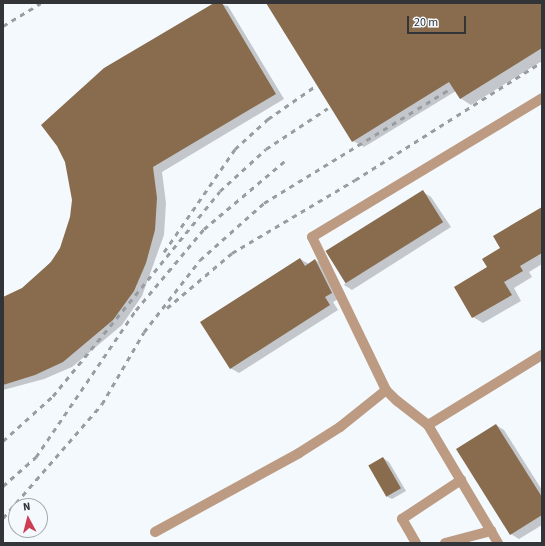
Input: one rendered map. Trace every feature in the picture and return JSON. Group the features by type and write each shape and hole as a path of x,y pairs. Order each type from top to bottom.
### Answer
{"lane":[{"path":"498,543 428,425 397,402 386,390 312,237 542,98"},
{"path":"428,425 542,355"},
{"path":"155,532 298,453 340,426 386,390"},
{"path":"416,543 402,519 461,480"},
{"path":"445,543 491,531"}],"building":[{"path":"214,3 222,3 276,94 153,167 157,198 155,230 146,263 134,291 113,320 63,362 35,375 3,385 3,297 22,288 51,262 60,248 70,217 72,200 65,162 57,146 41,125 104,68"},
{"path":"266,3 542,3 542,48 460,99 449,82 352,142"},
{"path":"423,190 443,222 346,283 325,251"},
{"path":"542,207 542,253 520,266 523,271 504,282 512,295 472,318 454,287 487,267 482,259 500,248 493,236"},
{"path":"300,258 305,266 315,259 332,293 325,297 330,305 230,369 200,322"},
{"path":"496,424 542,497 542,515 510,535 456,449"},
{"path":"383,457 401,488 386,497 368,466"}],"railway":[{"path":"3,26 41,3"},
{"path":"167,308 232,253 355,180 542,62"},
{"path":"164,252 235,149 268,119 314,87"},
{"path":"3,518 102,404 144,332 200,260 264,203 450,89"},
{"path":"3,441 53,396 220,191 266,149 328,108"},
{"path":"3,486 36,457 136,310 204,229 286,160"}]}
